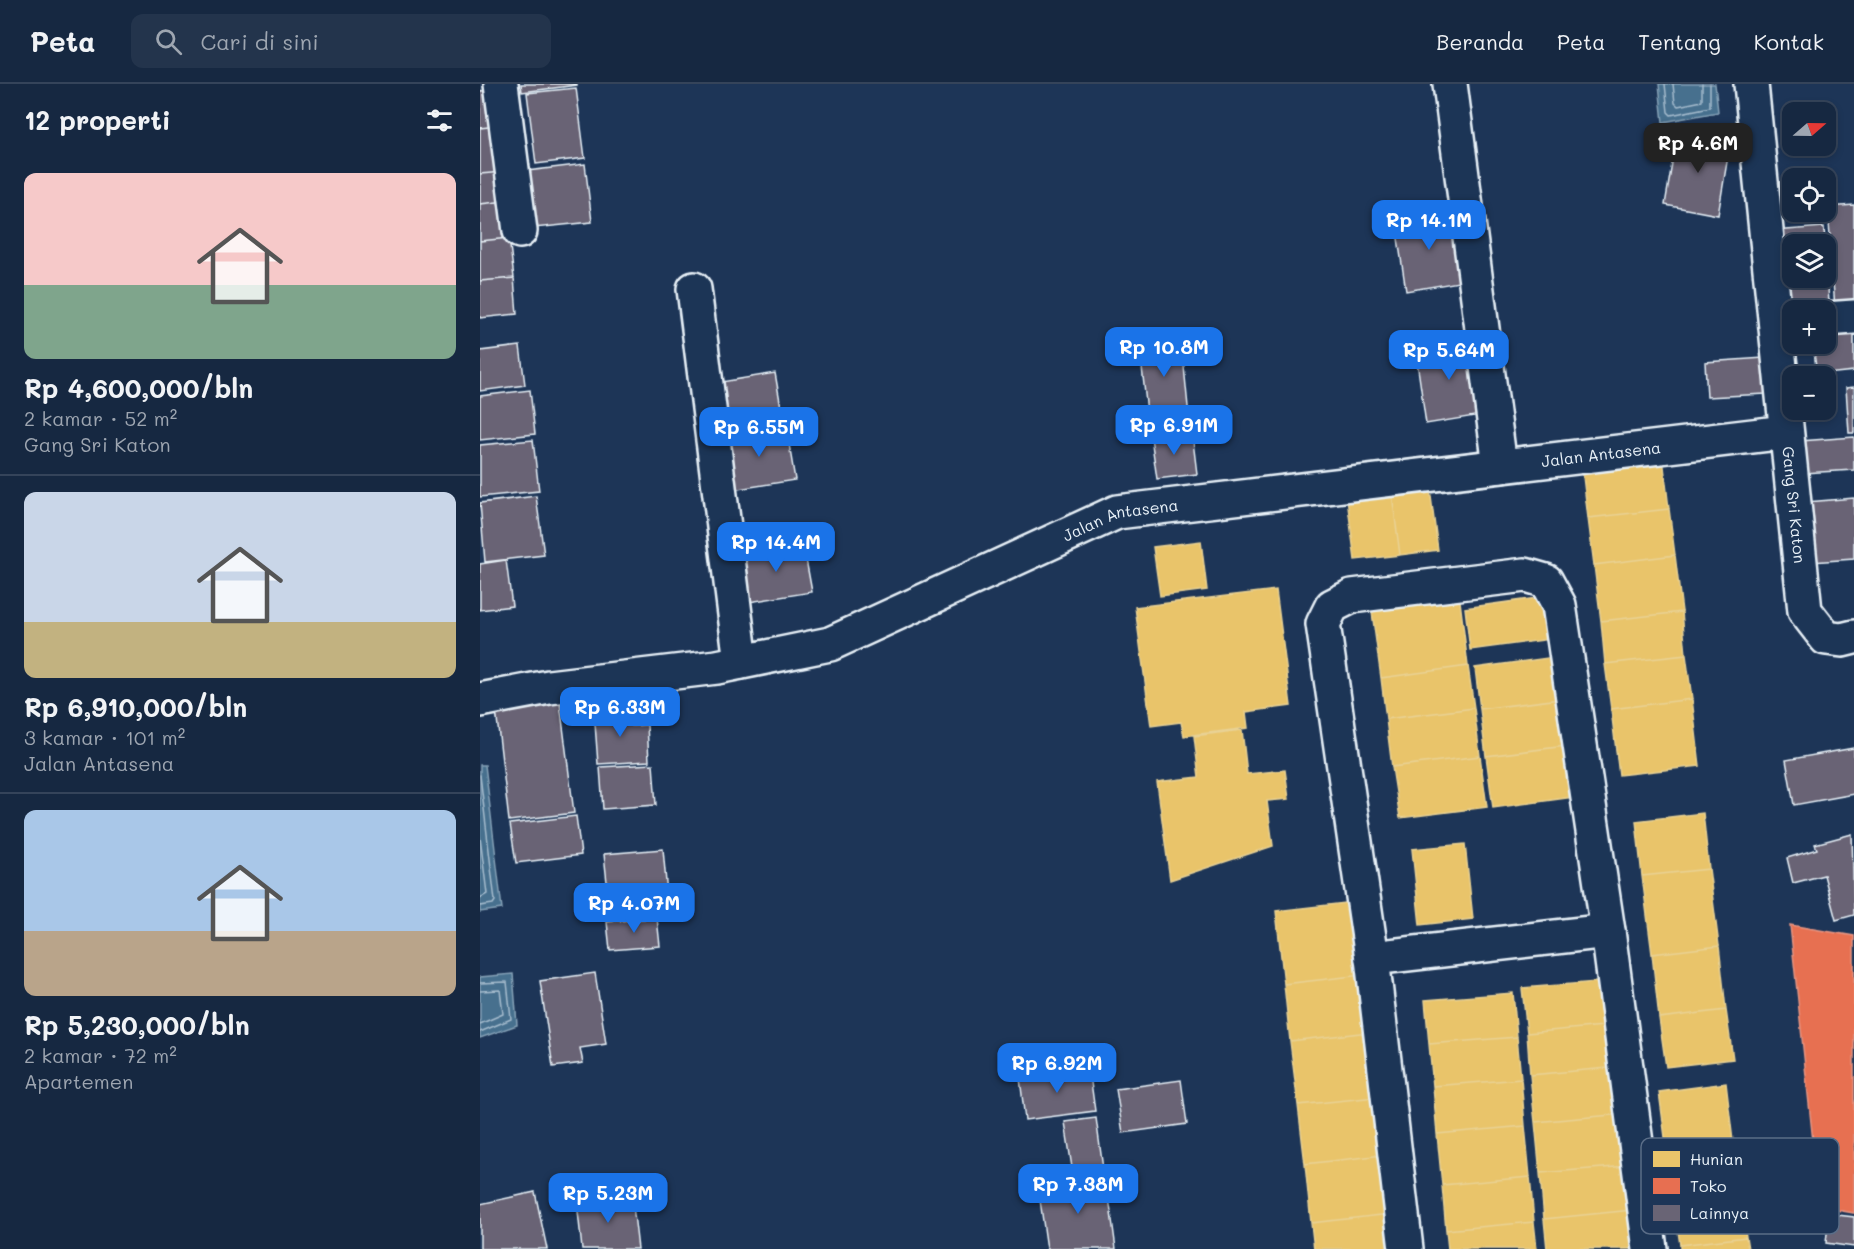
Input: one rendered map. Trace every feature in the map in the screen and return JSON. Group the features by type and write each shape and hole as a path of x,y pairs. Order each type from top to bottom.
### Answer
{"street":[{"path":"501,84 520,231"},
{"path":"1450,84 1500,466"},
{"name":"Gang Sri Katon","path":"1751,84 1782,307"},
{"path":"694,289 741,662"},
{"path":"1836,318 1854,317"},
{"name":"Gang Sri Katon","path":"1785,354 1786,432 1804,611 1826,638 1842,640 1854,637"},
{"name":"Jalan Antasena","path":"480,700 549,687 717,668 830,644 1117,512 1786,432"},
{"path":"1406,1249 1372,958 1323,624 1332,606 1352,596 1525,574 1546,581 1558,605 1608,931 1641,1181"},
{"path":"1372,958 1608,931"},
{"path":"1648,1234 1650,1249"}],"water":[{"path":"1659,84 1715,84 1718,112 1663,122"},
{"path":"480,765 485,765 502,909 480,912"},
{"path":"513,974 517,1025 480,1038 480,977"}],"building: Hunian":[{"path":"1663,458 1669,509 1588,518 1582,468"},
{"path":"1430,489 1438,550 1400,555 1392,494"},
{"path":"1392,494 1400,555 1355,560 1347,499"},
{"path":"1669,509 1675,555 1594,565 1588,518"},
{"path":"1201,541 1207,590 1160,596 1153,547"},
{"path":"1675,555 1682,612 1601,621 1594,565"},
{"path":"1276,590 1291,706 1246,712 1248,728 1184,736 1181,722 1151,726 1135,607"},
{"path":"1552,596 1558,638 1470,650 1465,608"},
{"path":"1460,601 1468,666 1381,678 1372,612"},
{"path":"1682,612 1686,655 1605,664 1601,621"},
{"path":"1686,655 1692,699 1611,709 1605,664"},
{"path":"1562,656 1568,698 1480,709 1475,668"},
{"path":"1468,666 1474,708 1386,719 1381,678"},
{"path":"1568,698 1574,745 1486,756 1480,709"},
{"path":"1692,699 1700,766 1619,775 1611,709"},
{"path":"1474,708 1480,756 1392,767 1386,719"},
{"path":"1242,730 1247,774 1285,770 1289,799 1267,801 1273,846 1170,880 1157,782 1199,777 1194,736"},
{"path":"1574,745 1581,796 1493,808 1486,756"},
{"path":"1480,756 1487,807 1400,818 1392,767"},
{"path":"1703,813 1709,869 1642,876 1636,821"},
{"path":"1465,844 1473,919 1420,925 1412,849"},
{"path":"1709,869 1719,946 1652,954 1642,876"},
{"path":"1354,902 1362,975 1284,984 1276,911"},
{"path":"1719,946 1726,1010 1659,1018 1652,954"},
{"path":"1362,975 1369,1032 1290,1041 1284,984"},
{"path":"1610,981 1615,1025 1527,1033 1522,988"},
{"path":"1513,993 1517,1037 1429,1044 1425,1000"},
{"path":"1726,1010 1733,1059 1666,1067 1659,1018"},
{"path":"1615,1025 1619,1067 1530,1075 1527,1033"},
{"path":"1369,1032 1376,1097 1298,1105 1290,1041"},
{"path":"1517,1037 1521,1079 1433,1086 1429,1044"},
{"path":"1619,1067 1623,1114 1535,1122 1530,1075"},
{"path":"1521,1079 1525,1126 1437,1134 1433,1086"},
{"path":"1726,1083 1733,1138 1665,1138 1659,1092"},
{"path":"1376,1097 1383,1155 1305,1164 1298,1105"},
{"path":"1623,1114 1628,1166 1540,1173 1535,1122"},
{"path":"1525,1126 1530,1177 1442,1185 1437,1134"},
{"path":"1383,1155 1390,1214 1311,1223 1305,1164"},
{"path":"1628,1166 1632,1210 1544,1219 1540,1173"},
{"path":"1530,1177 1534,1222 1446,1230 1442,1185"},
{"path":"1632,1210 1635,1249 1547,1249 1544,1219"},
{"path":"1390,1214 1394,1249 1314,1249 1311,1223"},
{"path":"1534,1222 1537,1249 1448,1249 1446,1230"},
{"path":"1678,1234 1746,1234 1746,1237 1680,1245"},
{"path":"1746,1237 1748,1249 1680,1249 1680,1245"}],"building: Toko":[{"path":"1790,925 1854,936 1854,1213 1839,1210 1839,1138 1813,1138"}],"building: Lainnya":[{"path":"521,84 577,84 577,85 522,92"},
{"path":"576,88 585,158 536,164 527,93"},
{"path":"494,90 497,126 480,128 480,91"},
{"path":"497,126 503,172 480,174 480,128"},
{"path":"1677,134 1730,144 1718,215 1665,205"},
{"path":"585,164 592,222 534,228 527,171"},
{"path":"503,172 506,201 480,204 480,174"},
{"path":"506,201 509,238 480,241 480,204"},
{"path":"1854,205 1854,307 1836,309 1834,288 1836,288 1836,234 1830,234 1829,222 1836,222 1836,206"},
{"path":"1433,211 1435,219 1455,217 1465,281 1406,291 1396,225 1400,225 1399,216"},
{"path":"1824,227 1824,234 1782,234 1782,288 1828,288 1829,300 1782,300 1782,307 1779,307 1774,231"},
{"path":"509,238 514,278 480,281 480,241"},
{"path":"514,278 517,314 480,318 480,281"},
{"path":"1854,331 1854,371 1836,373 1836,366 1816,366 1814,354 1836,354 1836,334"},
{"path":"1181,336 1189,417 1148,421 1139,340"},
{"path":"1453,336 1455,357 1477,353 1487,414 1426,424 1414,341"},
{"path":"520,346 525,385 480,391 480,351"},
{"path":"1764,358 1766,394 1707,397 1705,362"},
{"path":"775,373 784,424 723,434 715,383"},
{"path":"1854,387 1854,433 1849,433 1846,388"},
{"path":"530,390 535,434 480,440 480,396"},
{"path":"786,426 795,480 732,490 723,436"},
{"path":"1192,433 1197,474 1157,479 1151,437"},
{"path":"1854,437 1854,470 1803,473 1800,441"},
{"path":"533,440 539,491 480,497 480,445"},
{"path":"536,496 544,555 485,562 480,503"},
{"path":"1854,498 1854,559 1811,562 1807,502"},
{"path":"803,543 812,592 749,602 741,554"},
{"path":"506,560 512,606 480,610 480,564"},
{"path":"560,703 574,813 509,821 496,710"},
{"path":"630,708 632,726 647,725 649,761 598,764 594,710"},
{"path":"1854,748 1854,794 1794,805 1786,760"},
{"path":"653,764 656,805 603,809 600,767"},
{"path":"576,816 581,855 516,863 510,824"},
{"path":"1852,834 1854,915 1836,920 1824,875 1793,883 1787,858 1817,849 1815,844"},
{"path":"663,849 668,905 610,910 604,854"},
{"path":"657,918 660,946 610,950 607,922"},
{"path":"595,973 606,1044 580,1048 583,1063 553,1067 540,981"},
{"path":"1089,1068 1095,1111 1025,1120 1020,1078"},
{"path":"1181,1080 1187,1124 1123,1133 1116,1089"},
{"path":"1096,1118 1103,1169 1073,1174 1065,1122"},
{"path":"1106,1176 1116,1249 1047,1249 1038,1186"},
{"path":"535,1192 547,1249 480,1249 480,1204"},
{"path":"632,1197 638,1249 582,1249 577,1202"},
{"path":"1839,1215 1854,1217 1854,1247 1826,1243 1827,1234 1839,1234"}]}
